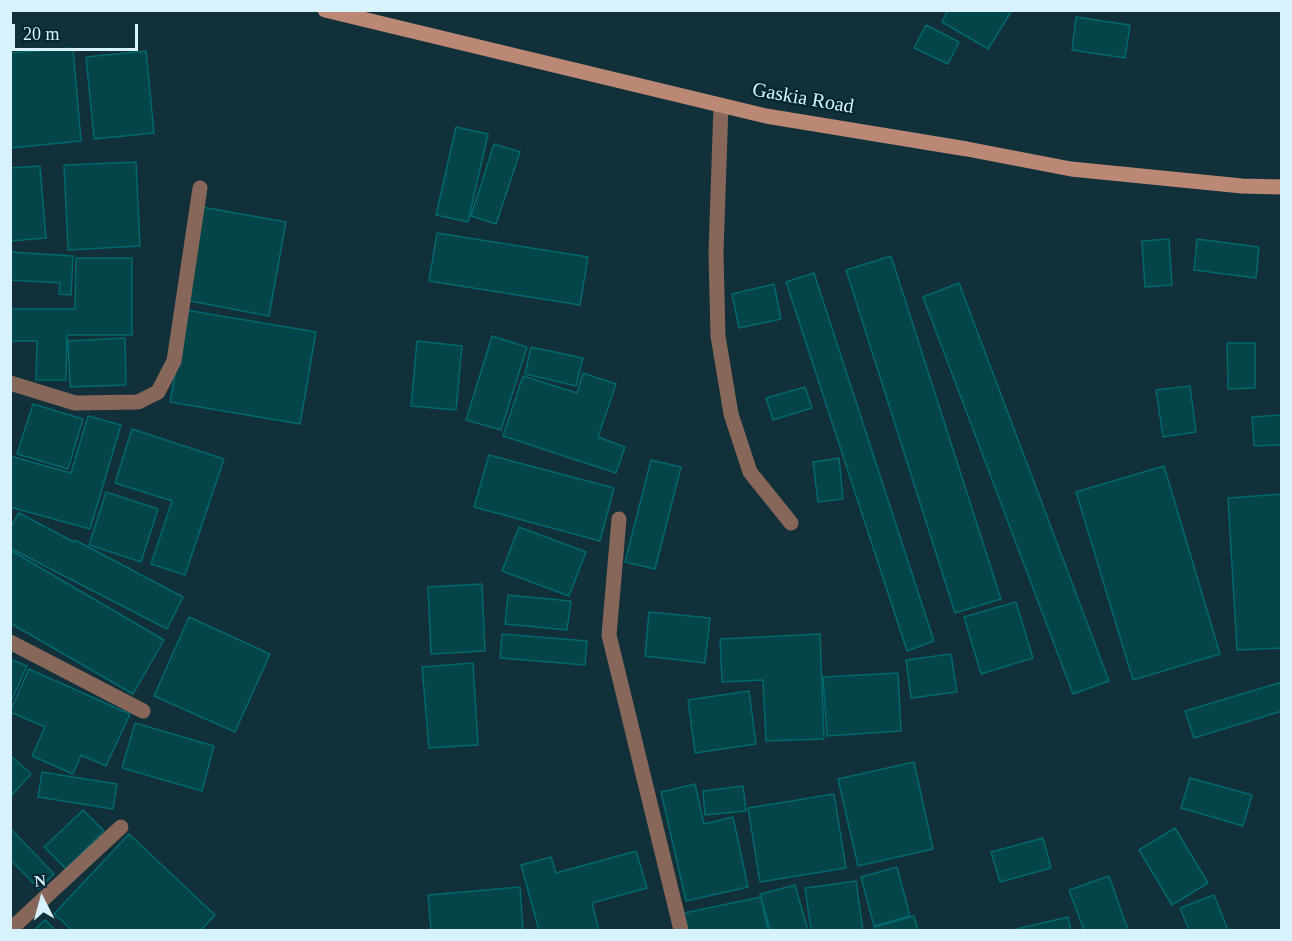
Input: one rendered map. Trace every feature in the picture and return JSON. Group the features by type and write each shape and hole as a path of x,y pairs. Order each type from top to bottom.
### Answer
{"main road":[{"name":"Gaskia Road","path":"325,10 766,116 955,147 1071,170 1242,186 1281,187"}],"street":[{"path":"721,105 716,253 718,336 730,414 750,472 790,523"},
{"path":"10,383 75,403 138,402 158,392 174,361 200,188"},
{"path":"619,519 609,635 681,930"},
{"path":"10,642 143,711"},
{"path":"10,930 121,827"}],"building":[{"path":"948,10 1009,10 1011,12 988,49 942,22"},
{"path":"1076,17 1130,25 1125,58 1072,50"},
{"path":"926,25 959,42 948,64 914,48"},
{"path":"73,48 81,141 10,148 10,53"},
{"path":"146,51 154,133 94,139 86,57"},
{"path":"456,127 488,134 468,222 436,215"},
{"path":"494,144 520,152 496,224 471,216"},
{"path":"136,162 140,246 68,250 64,165"},
{"path":"40,166 46,238 10,241 10,168"},
{"path":"202,207 286,222 269,316 185,300"},
{"path":"437,233 588,257 580,305 429,281"},
{"path":"1169,239 1172,285 1145,287 1142,241"},
{"path":"1197,239 1259,247 1256,278 1194,270"},
{"path":"10,252 73,256 71,295 59,294 60,283 10,280"},
{"path":"891,256 1001,599 955,613 846,270"},
{"path":"76,258 132,258 132,335 67,335 66,380 36,380 37,341 10,341 10,309 75,309"},
{"path":"814,273 934,641 907,651 786,282"},
{"path":"959,283 1109,681 1073,694 923,297"},
{"path":"774,284 781,319 739,328 732,294"},
{"path":"186,310 316,332 300,424 170,402"},
{"path":"492,336 527,347 501,430 466,420"},
{"path":"125,338 126,385 70,387 68,341"},
{"path":"417,341 462,346 456,410 411,406"},
{"path":"1227,343 1255,343 1255,388 1228,389"},
{"path":"531,347 583,358 576,386 525,374"},
{"path":"583,373 616,384 598,437 625,447 616,473 503,436 523,376 577,393"},
{"path":"1190,386 1196,432 1163,437 1156,390"},
{"path":"805,387 812,408 773,420 766,398"},
{"path":"33,404 83,419 68,469 17,454"},
{"path":"1281,415 1282,445 1254,446 1252,417"},
{"path":"88,416 121,425 90,529 10,507 10,456 71,473"},
{"path":"132,429 224,459 185,575 151,564 172,501 115,483"},
{"path":"489,455 614,488 600,541 474,507"},
{"path":"839,458 843,499 818,502 813,462"},
{"path":"651,460 681,467 655,569 625,562"},
{"path":"1164,466 1220,654 1133,680 1076,492"},
{"path":"106,492 158,509 141,562 89,545"},
{"path":"1282,494 1282,648 1237,650 1228,498"},
{"path":"19,513 183,597 167,629 10,548 10,528"},
{"path":"519,527 586,552 569,596 502,571"},
{"path":"10,550 164,640 133,694 10,623"},
{"path":"482,584 485,651 431,654 428,587"},
{"path":"508,595 571,601 567,630 505,624"},
{"path":"1016,602 1033,658 981,674 964,617"},
{"path":"649,612 710,618 705,663 645,656"},
{"path":"189,617 270,654 235,732 154,696"},
{"path":"502,634 587,641 585,665 500,658"},
{"path":"820,634 824,739 766,741 763,680 722,682 720,639"},
{"path":"951,654 957,692 911,698 906,660"},
{"path":"10,659 27,666 10,704"},
{"path":"473,663 478,745 429,748 422,667"},
{"path":"29,669 130,714 106,766 81,755 73,774 32,756 45,727 10,712"},
{"path":"898,673 901,731 827,736 823,677"},
{"path":"1282,682 1282,711 1194,738 1185,711"},
{"path":"749,691 756,744 695,753 688,700"},
{"path":"135,723 214,746 202,791 122,768"},
{"path":"12,757 31,774 10,797 10,759"},
{"path":"914,762 933,849 858,866 838,779"},
{"path":"42,772 117,784 113,809 38,797"},
{"path":"1190,778 1252,795 1243,826 1181,808"},
{"path":"695,784 704,824 733,817 748,887 686,901 661,792"},
{"path":"743,786 746,811 705,815 703,791"},
{"path":"834,794 846,868 760,882 748,808"},
{"path":"83,810 104,831 66,869 44,847"},
{"path":"10,828 54,874 39,889 10,859"},
{"path":"1175,828 1208,883 1172,905 1139,850"},
{"path":"129,834 215,915 201,930 72,930 54,914"},
{"path":"1043,838 1051,868 1000,882 991,852"},
{"path":"636,851 647,888 592,903 599,930 539,930 521,865 551,857 556,873"},
{"path":"897,867 910,916 874,926 861,877"},
{"path":"1109,876 1128,930 1084,930 1069,890"},
{"path":"856,881 863,930 811,930 805,888"},
{"path":"795,885 808,930 770,930 760,894"},
{"path":"520,887 523,930 431,930 428,895"},
{"path":"1214,895 1228,930 1189,930 1180,908"},
{"path":"761,897 768,930 687,930 684,913"},
{"path":"914,916 918,930 875,930 874,927"},
{"path":"1068,917 1071,930 1012,930"},
{"path":"45,920 55,930 34,930"}]}
